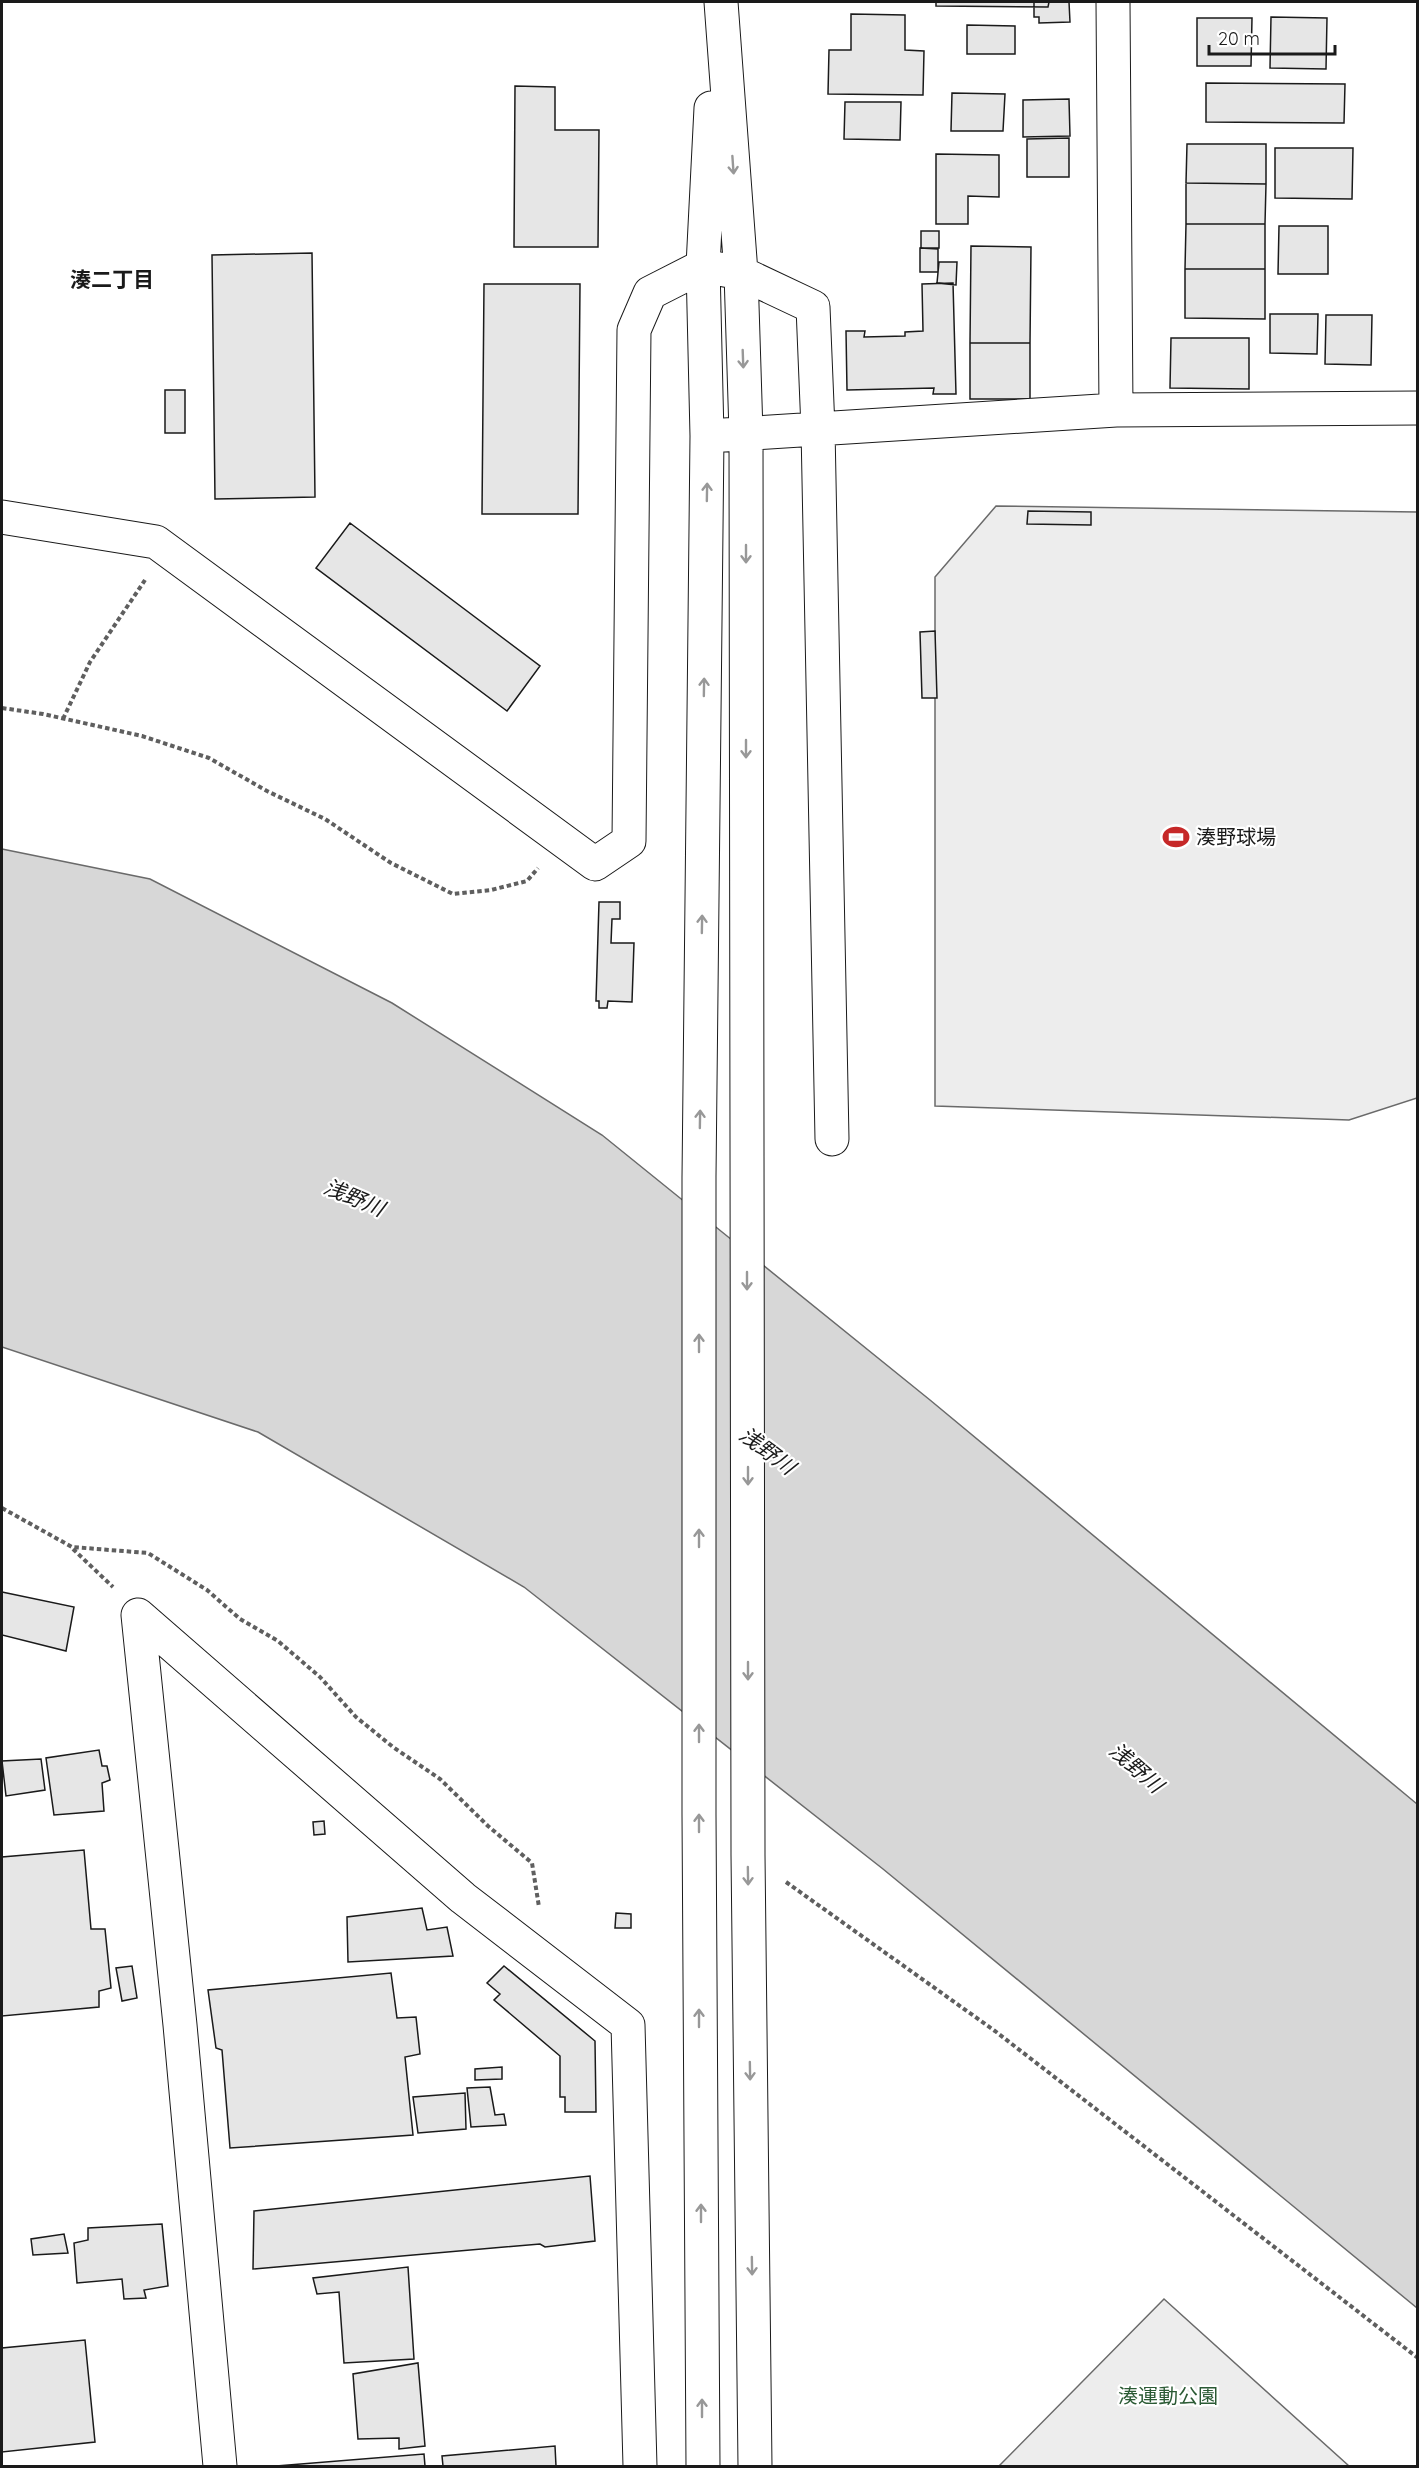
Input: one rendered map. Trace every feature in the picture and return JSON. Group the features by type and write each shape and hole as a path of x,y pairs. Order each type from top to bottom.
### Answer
{"street":[{"path":"703,2466 699,1791 699,1178 707,436 703,266 719,2"},
{"path":"719,2 741,273 746,433 748,1855 755,2466"},
{"path":"1113,2 1116,411"},
{"path":"2,517 156,542 595,864 629,841 634,330 650,293 703,266 741,273 813,307 818,429 832,1139"},
{"path":"707,436 1116,411 1418,408"},
{"path":"138,1615 463,1898 628,2025 640,2466"},
{"path":"138,1615 180,2025 220,2466"}],"path":[{"path":"63,719 96,653 167,550"},
{"path":"2,708 142,736 209,758 267,792 325,819 391,863 453,894 491,890 527,881 561,839"},
{"path":"2,1508 72,1547 100,1573 138,1615"},
{"path":"72,1547 148,1553 182,1574 207,1590 240,1619 278,1641 320,1677 356,1716 393,1747 440,1779 488,1826 532,1863 539,1907 522,1944"},
{"path":"748,1855 995,2031 1418,2358"}],"shaded area":[{"name":"湊野球場","path":"996,506 1417,512 1417,1098 1349,1120 935,1106 935,577"},
{"name":"湊運動公園","path":"1164,2299 1349,2466 999,2466"}],"water":[{"name":"浅野川","path":"2,849 150,879 392,1003 602,1135 930,1400 1417,1804 1417,2308 883,1869 524,1587 258,1432 2,1347"}],"building":[{"path":"936,2 1049,2 1048,7 936,6"},
{"path":"1034,2 1069,2 1070,22 1039,23 1039,17 1034,17"},
{"path":"851,14 905,15 905,50 924,51 923,95 828,94 829,50 851,50"},
{"path":"1271,17 1327,18 1326,69 1270,68"},
{"path":"1197,18 1252,18 1251,66 1197,66"},
{"path":"967,25 1015,26 1015,54 967,54"},
{"path":"1206,83 1345,84 1344,123 1206,122"},
{"path":"515,86 555,87 555,130 599,130 598,247 514,247"},
{"path":"952,93 1005,94 1003,131 951,131"},
{"path":"1069,99 1070,136 1023,137 1023,100"},
{"path":"845,102 901,102 900,140 844,139"},
{"path":"1069,138 1069,177 1027,177 1027,139"},
{"path":"1187,144 1266,144 1266,184 1186,183"},
{"path":"1275,148 1353,148 1352,199 1275,198"},
{"path":"936,154 999,155 999,197 968,196 968,224 936,224"},
{"path":"1186,183 1266,184 1265,224 1186,224"},
{"path":"1186,224 1265,224 1265,269 1185,269"},
{"path":"1279,226 1328,226 1328,274 1278,274"},
{"path":"921,231 939,231 939,248 921,248"},
{"path":"971,246 1031,247 1030,343 970,343"},
{"path":"920,248 938,249 938,272 920,272"},
{"path":"312,253 315,497 215,499 212,255"},
{"path":"939,262 957,262 956,285 937,283"},
{"path":"1185,269 1265,269 1265,319 1185,318"},
{"path":"953,283 956,394 933,394 934,388 847,390 846,331 865,331 864,337 905,336 905,332 923,331 922,284"},
{"path":"484,284 580,284 578,514 482,514"},
{"path":"1270,314 1318,314 1317,354 1270,353"},
{"path":"1326,315 1372,315 1371,365 1325,364"},
{"path":"1171,338 1249,338 1249,389 1170,388"},
{"path":"970,343 1030,343 1030,399 970,399"},
{"path":"165,390 185,390 185,433 165,433"},
{"path":"1028,511 1091,512 1091,525 1027,524"},
{"path":"350,523 540,666 507,711 316,568"},
{"path":"935,631 937,698 922,698 920,632"},
{"path":"599,902 620,902 620,919 612,919 611,943 634,943 632,1002 608,1001 607,1008 599,1008 599,1001 596,1001"},
{"path":"2,1592 74,1607 66,1651 2,1635"},
{"path":"99,1750 102,1766 107,1766 110,1780 102,1783 104,1811 54,1815 46,1758"},
{"path":"41,1759 45,1790 6,1796 2,1761"},
{"path":"324,1821 325,1834 314,1835 313,1822"},
{"path":"84,1850 91,1929 105,1929 111,1988 99,1991 99,2007 2,2016 2,1857"},
{"path":"422,1908 427,1930 447,1927 453,1956 348,1962 347,1917"},
{"path":"616,1913 631,1914 631,1928 615,1928"},
{"path":"132,1966 137,1998 122,2001 116,1968"},
{"path":"504,1966 595,2041 596,2112 565,2112 565,2097 560,2097 560,2056 494,2000 500,1994 487,1983"},
{"path":"391,1973 397,2018 416,2017 420,2054 405,2057 413,2135 230,2148 222,2050 216,2048 208,1990"},
{"path":"502,2067 502,2079 475,2080 475,2069"},
{"path":"490,2087 495,2115 504,2114 506,2125 471,2127 467,2088"},
{"path":"465,2093 466,2129 418,2133 413,2097"},
{"path":"590,2176 595,2241 545,2247 540,2244 253,2269 254,2211"},
{"path":"162,2224 168,2286 144,2290 146,2298 124,2299 122,2279 77,2283 74,2243 88,2240 88,2228"},
{"path":"64,2234 68,2253 33,2255 31,2239"},
{"path":"408,2267 414,2359 344,2363 339,2292 317,2294 313,2278"},
{"path":"85,2340 95,2442 2,2452 2,2348"},
{"path":"418,2363 425,2446 399,2449 399,2438 358,2439 353,2374"},
{"path":"555,2446 556,2466 443,2466 442,2456"},
{"path":"424,2454 425,2466 276,2466"}],"place":[{"name":"湊野球場","path":"1176,837"}],"district":[{"name":"湊二丁目","path":"112,280"}]}
